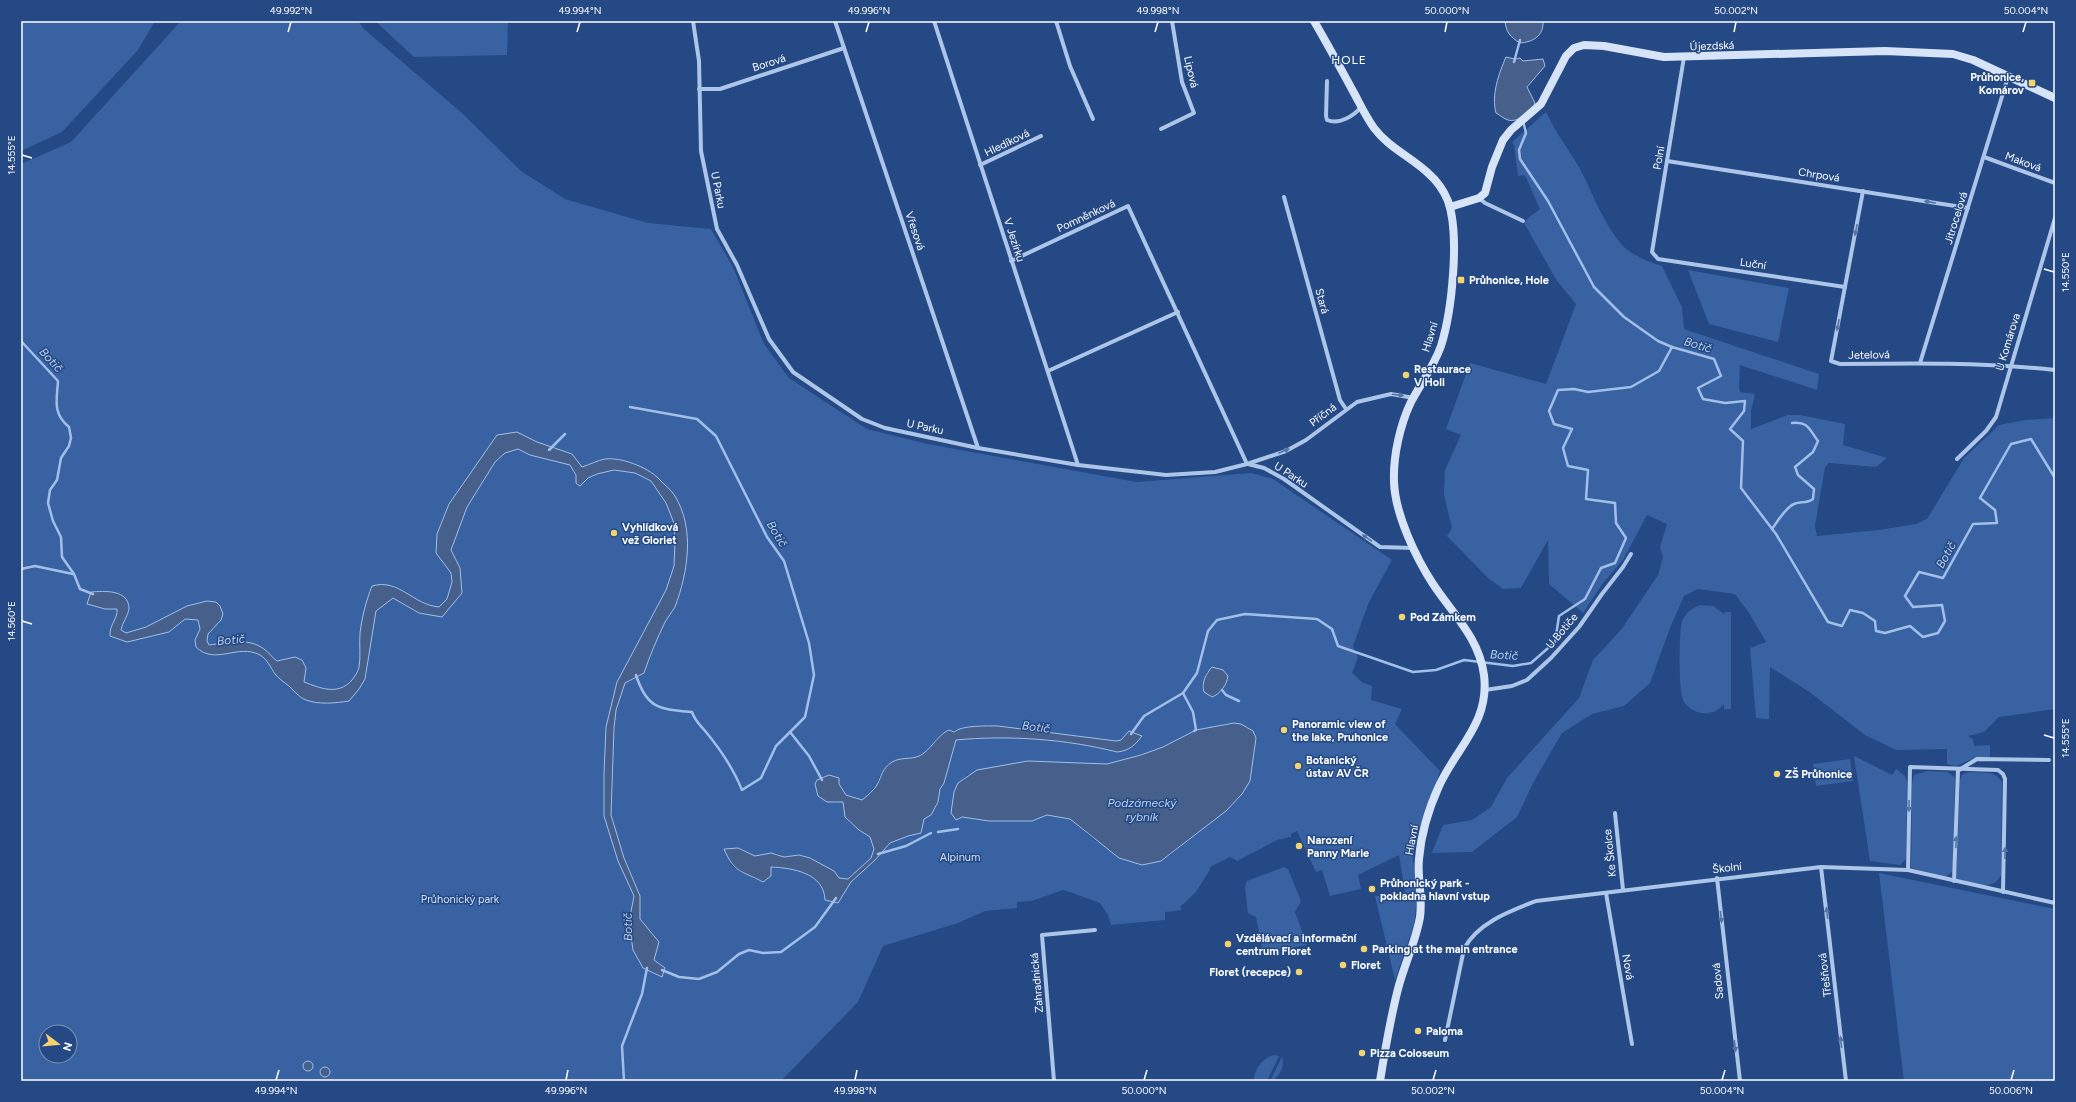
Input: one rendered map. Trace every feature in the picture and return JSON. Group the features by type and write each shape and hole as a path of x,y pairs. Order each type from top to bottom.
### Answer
{"street":[{"name":"U Parku","path":"693,21 699,61 701,151 717,229 737,265 769,339 793,372 862,419 885,428 978,448 1078,465 1166,475 1215,472 1247,464 1264,468 1284,479 1380,547 1414,548"},
{"name":"Vřesová","path":"835,21 978,448"},
{"name":"V Jezírku","path":"934,21 1078,465"},
{"path":"1056,21 1070,66 1093,119"},
{"name":"Lipová","path":"1160,128 1194,113 1182,82 1172,21"},
{"name":"Hlavní","path":"1314,21 1374,128 1389,144 1428,174 1444,193 1450,207 1453,235 1450,308 1441,345 1431,369 1414,398 1400,436 1394,485 1400,514 1414,548 1433,583 1468,633 1479,653 1484,675 1485,690 1482,710 1478,722 1443,778 1425,827 1418,862 1422,895 1420,917 1398,988 1380,1081"},
{"name":"Újezdská","path":"1479,198 1487,189 1492,166 1503,140 1511,130 1539,107 1564,58 1574,48 1584,45 1596,45 1645,55 1684,58 1884,51 1953,54 1973,60 2055,98"},
{"name":"Borová","path":"699,89 720,89 844,48"},
{"name":"Polní","path":"1658,259 1652,252 1684,58"},
{"name":"Jitrocelová","path":"1920,363 2008,77"},
{"path":"1327,81 1327,120 1336,122 1344,120 1362,106"},
{"name":"Hledíková","path":"980,165 1041,136"},
{"name":"Maková","path":"1984,157 2055,183"},
{"name":"Chrpová","path":"1667,161 1968,208"},
{"name":"Jetelová","path":"1863,191 1831,361 1840,364 1920,363 2010,365 2055,370"},
{"name":"Stará","path":"1284,197 1340,400 1346,409"},
{"path":"1450,207 1479,198 1485,203 1522,221"},
{"name":"Pomněnková","path":"1011,261 1128,206 1247,464"},
{"name":"U Komárova","path":"1957,459 1993,423 2055,218"},
{"name":"Luční","path":"1658,259 1845,287"},
{"path":"1048,372 1178,312"},
{"name":"Příčná","path":"1247,464 1286,451 1306,440 1356,402 1391,394 1414,398"},
{"name":"U Botiče","path":"1485,690 1512,686 1526,680 1551,658 1579,627 1631,554"},
{"path":"1958,770 1977,759 2049,760"},
{"path":"1908,870 1910,766 1958,770 1998,770 2003,774 2005,779 2006,818 2003,892"},
{"path":"1954,881 1958,770"},
{"name":"Ke Školce","path":"1615,813 1623,890"},
{"name":"Školní","path":"1446,1040 1466,945 1474,934 1491,922 1508,912 1536,901 1717,878 1821,867 1865,867 1908,870 2055,903"},
{"name":"Třešňová","path":"1821,867 1846,1081"},
{"name":"Sadová","path":"1717,878 1740,1081"},
{"name":"Nová","path":"1606,893 1632,1044"},
{"name":"Zahradnická","path":"1054,1081 1042,935 1095,930"}],"green space":[{"path":"21,21 155,21 138,50 62,132 21,151"},
{"name":"Průhonický park","path":"181,21 358,21 364,29 463,114 521,171 565,199 648,223 711,229 733,267 764,344 789,378 867,429 928,444 1136,482 1251,473 1273,479 1392,560 1369,602 1353,646 1358,657 1352,673 1362,682 1372,686 1371,700 1402,709 1395,724 1440,771 1419,831 1413,858 1418,892 1414,925 1395,980 1375,896 1398,895 1405,892 1399,855 1358,875 1361,889 1330,896 1322,870 1316,872 1297,831 1291,834 1291,837 1277,840 1237,861 1230,857 1210,867 1210,870 1195,893 1180,907 1182,910 1165,912 1165,920 1111,925 1108,915 1100,903 1063,890 1032,901 1017,902 1017,908 985,911 958,923 883,946 858,1002 781,1081 21,1081 21,164 71,142","holes":["1223,670 1226,678 1225,686 1220,692 1212,697 1202,686 1207,672","1234,723 1241,724 1253,731 1256,738 1250,781 1226,811 1161,861 1142,865 1094,840 1070,819 1047,815 1032,821 989,821 959,817 954,792 958,783 968,775 1028,761 1107,764 1130,759 1163,747 1196,730","998,726 1116,741 1121,740 1117,752 1078,744 1037,739 996,738 956,740 944,783 940,789 938,802 931,815 924,819 921,833 900,839 881,851 875,849 870,837 859,830 845,816 843,802 835,803 839,778 839,784 846,795 862,800 877,785 879,777 894,761 915,758 924,754 942,733 972,727","738,848 755,856 776,853 784,857 799,855 810,858 834,871 839,878 848,879 834,901 825,900 823,891 819,884 806,874 789,869 771,867 763,882 736,869 730,864"]},
{"path":"375,21 508,21 507,55 414,57"},
{"path":"1546,112 1557,133 1579,167 1604,218 1617,238 1624,247 1632,253 1647,261 1662,266 1682,307 1684,329 1819,374 1817,390 1740,365 1740,392 1755,394 1751,411 1751,429 1788,415 1800,415 1845,424 1843,445 1887,458 1876,467 1829,463 1825,467 1815,526 1817,536 1879,530 1916,524 1927,519 1964,458 1999,425 2025,420 2055,418 2055,709 1999,717 1984,732 1968,736 1973,739 1974,746 1990,745 1990,758 1974,758 1956,766 1947,764 1947,749 1896,750 1865,735 1808,691 1770,667 1769,719 1756,718 1750,648 1766,642 1749,613 1735,594 1698,589 1684,596 1670,628 1650,683 1624,706 1592,714 1562,733 1533,783 1517,817 1472,852 1432,853 1443,825 1472,820 1491,807 1507,778 1579,698 1593,660 1621,630 1658,575 1663,557 1660,547 1667,524 1647,515 1623,560 1603,583 1583,613 1549,584 1548,540 1521,588 1503,589 1488,578 1447,536 1452,528 1444,495 1445,470 1461,435 1446,429 1470,363 1546,384 1576,304 1557,281 1524,223 1540,209 1525,175 1518,176 1514,145 1512,142"},
{"path":"1688,270 1789,288 1778,342 1709,324"},
{"path":"1700,605 1713,606 1724,614 1725,612 1731,612 1731,709 1724,709 1724,704 1714,712 1699,712 1688,706 1682,697 1680,637 1682,621 1685,615"},
{"path":"1854,756 1892,775 1896,769 1905,776 1907,782 1906,859 1900,865 1870,861"},
{"path":"1850,759 1853,781 1816,786 1813,764"},
{"path":"1928,771 1947,772 1955,777 1953,871 1946,877 1911,868 1912,785 1914,775"},
{"path":"1969,772 1983,772 1992,774 1999,778 2002,782 2001,875 1993,884 1981,885 1956,879 1960,781 1962,775"},
{"path":"1284,867 1288,869 1301,901 1295,912 1307,945 1263,953 1256,917 1248,913 1245,888 1247,881"},
{"path":"1879,873 2055,909 2055,1081 1904,1081"},
{"path":"1274,1055 1279,1056 1267,1081 1254,1081 1257,1068 1262,1062"},
{"path":"1282,1057 1283,1064 1278,1076 1273,1081 1270,1081"}],"water":[{"path":"1505,21 1543,21 1542,31 1533,40 1520,43 1509,34"},
{"path":"1506,57 1515,59 1520,58 1523,61 1543,59 1545,66 1527,87 1535,103 1528,113 1516,120 1506,119 1496,113 1494,99 1496,84"},
{"path":"517,432 537,442 572,454 582,467 605,459 611,459 626,461 647,470 658,478 673,493 681,509 685,522 687,551 686,565 680,594 675,607 665,622 644,673 625,683 616,710 614,728 611,815 624,858 640,896 640,919 659,942 654,960 665,968 662,977 643,968 633,950 629,922 634,896 618,861 604,816 606,727 617,682 666,590 674,566 674,523 666,503 651,481 635,473 614,470 588,478 580,486 576,483 576,475 570,465 530,455 518,449 505,453 495,462 467,507 451,550 460,568 462,593 442,617 419,613 393,598 376,611 365,679 349,701 322,703 311,702 304,699 277,676 267,661 260,655 252,652 243,651 211,655 203,652 196,647 195,640 200,629 198,620 185,619 169,632 127,642 110,636 117,609 105,609 87,604 91,592 102,591 115,593 125,598 128,602 129,609 121,630 126,633 146,627 187,606 207,601 216,602 220,606 223,614 221,620 208,634 207,641 209,645 244,642 258,645 266,650 277,661 295,657 302,660 306,668 304,682 329,689 341,688 352,680 359,669 361,627 366,603 372,586 390,586 421,602 439,607 447,599 452,582 451,573 436,553 437,534 449,504 497,435"},
{"path":"1212,667 1223,670 1228,676 1223,689 1212,697 1204,692 1203,685 1206,676"},
{"name":"Podzámecký rybník","path":"1234,723 1241,724 1253,731 1256,738 1250,781 1242,794 1226,811 1161,861 1142,865 1119,858 1070,819 1047,815 1032,821 989,821 962,817 956,820 951,813 954,792 958,783 977,770 1028,761 1107,764 1141,755 1163,747 1196,730"},
{"path":"998,726 1116,741 1121,740 1129,731 1142,736 1131,747 1117,752 1078,744 1037,739 996,738 956,740 944,783 940,789 938,802 931,815 924,819 921,833 890,843 875,860 851,882 838,903 825,900 823,891 819,884 813,878 797,871 771,867 771,876 763,882 744,873 735,867 724,849 738,848 755,856 771,853 784,857 799,855 810,858 834,871 839,878 848,879 871,858 874,849 870,837 859,830 845,817 843,802 827,802 818,796 815,784 817,780 829,775 839,778 839,784 846,795 862,800 876,787 886,767 892,762 900,759 917,757 927,750 945,732 949,730 954,732 969,727"},
{"path":"306,1061 310,1061 312,1062 312,1070 306,1071 303,1068 303,1064"},
{"path":"325,1067 330,1072 325,1077 320,1072"}],"waterway":[{"path":"1514,62 1520,40"},
{"path":"1523,121 1526,133 1519,150 1520,159 1548,201 1594,287 1624,317 1658,341 1672,347"},
{"name":"Botič","path":"21,341 58,381 58,411 64,422 69,427 71,438 69,446 61,458 57,480 50,490 48,503 53,521 61,537 62,557 74,574 80,589 93,594"},
{"name":"Botič","path":"1131,734 1144,716 1183,693 1197,673 1208,631 1217,620 1245,614 1317,619 1332,629 1338,646 1413,672 1436,670 1464,660 1513,666 1531,663 1555,642 1559,616 1585,599 1601,568 1615,563 1626,538 1616,523 1615,503 1586,499 1588,470 1568,466 1563,448 1572,429 1554,424 1549,411 1558,390 1574,389 1588,392 1631,387 1659,371 1672,347 1714,359 1721,376 1698,388 1703,399 1725,403 1745,401 1744,411 1730,429 1743,441 1741,488 1776,534 1828,622 1842,626 1850,610 1863,613 1875,621 1876,631 1885,633 1910,626 1923,637 1938,633 1945,621 1942,605 1913,607 1905,596 1919,572 1943,578 1973,524 1997,523 1995,510 1980,498 2011,444 2031,439 2055,478"},
{"name":"Botič","path":"630,407 697,419 716,436 767,537 784,561 809,643 814,675 805,717 790,732"},
{"path":"1772,529 1788,508 1794,504 1813,499 1814,489 1798,475 1795,467 1813,452 1818,441 1808,427 1802,423 1792,423"},
{"name":"Botič","path":"549,450 565,434"},
{"path":"21,569 35,566 73,574"},
{"name":"Botič","path":"636,675 645,695 656,705 671,710 692,712 696,720 726,760 742,790 761,778 776,746 790,732 809,756 822,780"},
{"path":"1222,690 1226,695 1239,701"},
{"name":"Botič","path":"1183,693 1193,712 1196,730 1194,731"},
{"name":"Botič","path":"938,832 958,829"},
{"name":"Botič","path":"878,854 906,846 931,833"},
{"name":"Botič","path":"662,970 679,977 699,979 717,972 739,954 749,950 763,953 781,952 815,927 836,898"},
{"path":"624,1081 622,1046 642,994 647,968"}],"place":[{"name":"Průhonice, Komárov","path":"2032,83"},
{"name":"Průhonice, Hole","path":"1461,280"},
{"name":"Restaurace V Holi","path":"1406,375"},
{"name":"Vyhlídková vež Gloriet","path":"614,533"},
{"name":"Pod Zámkem","path":"1402,617"},
{"name":"Panoramic view of the lake, Pruhonice","path":"1284,730"},
{"name":"Botanický ústav AV ČR","path":"1298,766"},
{"name":"ZŠ Průhonice","path":"1777,774"},
{"name":"Narození Panny Marie","path":"1299,846"},
{"name":"Průhonický park - pokladna hlavní vstup","path":"1372,889"},
{"name":"Vzdělávací a informační centrum Floret","path":"1228,944"},
{"name":"Parking at the main entrance","path":"1364,949"},
{"name":"Floret","path":"1343,965"},
{"name":"Floret (recepce)","path":"1299,972"},
{"name":"Paloma","path":"1418,1031"},
{"name":"Pizza Coloseum","path":"1362,1053"}],"district":[{"name":"HOLE","path":"1349,60"}],"park label":[{"name":"Alpinum","path":"960,857"}]}
